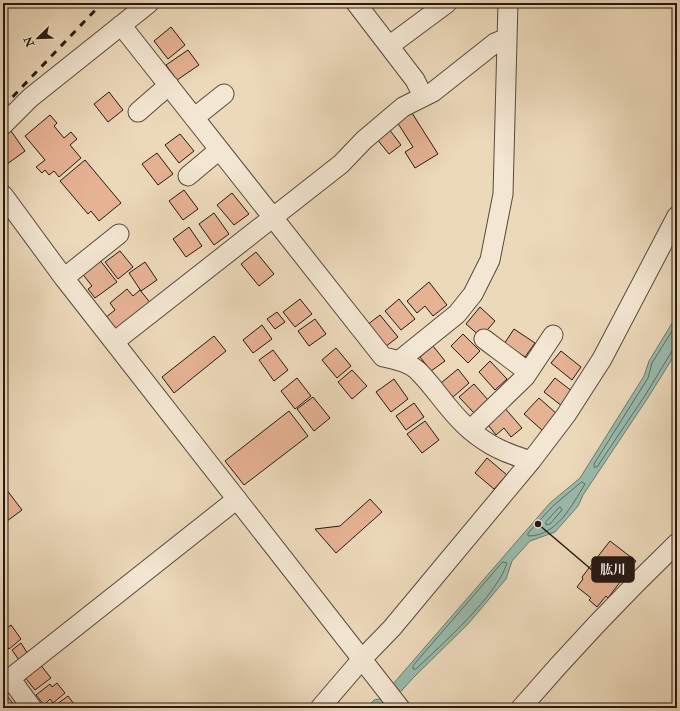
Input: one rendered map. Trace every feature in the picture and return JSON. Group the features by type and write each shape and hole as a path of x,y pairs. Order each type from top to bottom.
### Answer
{"street":[{"path":"3,125 30,98 149,3"},
{"path":"356,3 415,80 423,96"},
{"path":"389,46 448,3"},
{"path":"400,360 457,314 473,294 490,260 503,194 508,3"},
{"path":"121,25 383,357 400,360 416,369 449,409 470,430 499,450 530,461"},
{"path":"114,342 341,164 364,140 403,107 433,92 496,43 507,38"},
{"path":"138,112 169,85"},
{"path":"194,118 224,94"},
{"path":"188,176 220,150"},
{"path":"3,195 64,278 400,708"},
{"path":"320,708 365,662 566,415 602,359 677,216"},
{"path":"64,278 119,234"},
{"path":"470,430 528,372 553,335"},
{"path":"484,339 528,372"},
{"path":"32,708 7,681 237,499"},
{"path":"521,708 572,649 617,601 677,543"}],"water":[{"path":"677,315 677,351 583,495 578,506 555,532 530,541 512,561 506,579 468,624 413,678 386,708 366,708 374,700 380,699 550,503 580,478 644,376 649,361"}],"building":[{"path":"171,27 185,45 168,59 154,41"},
{"path":"188,50 199,65 177,80 166,65"},
{"path":"109,92 123,110 108,122 94,104"},
{"path":"412,113 438,154 415,168 405,152 413,147 397,122"},
{"path":"50,115 57,123 54,126 64,138 71,132 77,139 70,145 81,158 59,177 54,171 49,175 45,170 42,173 36,167 45,160 25,136"},
{"path":"389,129 401,145 389,154 376,138"},
{"path":"11,131 25,151 3,167 3,137"},
{"path":"180,134 194,151 179,163 165,145"},
{"path":"157,153 173,174 158,185 142,164"},
{"path":"85,160 121,203 99,221 91,211 88,214 60,181"},
{"path":"184,190 198,209 183,220 169,201"},
{"path":"232,193 249,214 234,225 217,205"},
{"path":"214,213 229,234 214,245 199,224"},
{"path":"189,227 202,246 186,257 173,239"},
{"path":"120,251 133,267 118,279 105,262"},
{"path":"256,252 274,274 259,286 241,264"},
{"path":"99,259 117,282 95,298 88,289 92,286 81,272"},
{"path":"145,262 157,280 141,291 129,273"},
{"path":"429,282 447,305 433,316 425,306 417,313 407,301"},
{"path":"127,289 133,296 140,290 152,305 117,333 105,318 115,310 110,303"},
{"path":"300,299 312,314 295,327 283,312"},
{"path":"399,299 415,319 401,330 385,311"},
{"path":"480,307 495,321 481,337 466,324"},
{"path":"277,312 285,322 275,329 267,319"},
{"path":"380,315 398,337 385,347 367,325"},
{"path":"315,319 326,334 309,346 298,331"},
{"path":"262,325 272,339 253,353 243,340"},
{"path":"514,329 535,343 525,357 504,344"},
{"path":"463,334 480,351 468,363 451,346"},
{"path":"214,336 226,351 174,393 162,377"},
{"path":"433,346 445,361 431,371 420,357"},
{"path":"336,348 351,366 337,378 322,360"},
{"path":"273,350 288,370 274,381 259,360"},
{"path":"561,351 581,367 572,380 551,363"},
{"path":"490,361 507,379 495,390 479,372"},
{"path":"458,369 469,383 453,397 441,383"},
{"path":"352,370 367,386 352,399 338,382"},
{"path":"297,378 311,396 295,409 281,391"},
{"path":"555,378 573,392 562,406 544,392"},
{"path":"394,379 408,399 391,412 376,392"},
{"path":"474,384 488,400 474,413 459,397"},
{"path":"313,397 330,418 314,431 297,409"},
{"path":"539,398 558,415 543,431 524,414"},
{"path":"414,403 424,417 406,430 396,416"},
{"path":"503,406 522,428 511,437 504,428 496,435 485,421"},
{"path":"289,411 308,436 244,485 225,461"},
{"path":"425,421 439,440 422,453 407,434"},
{"path":"487,458 507,475 494,489 475,473"},
{"path":"3,485 22,510 3,524"},
{"path":"370,499 382,512 336,553 315,529 340,526"},
{"path":"610,541 636,561 608,598 606,596 597,607 589,600 591,598 577,587 583,579 582,577"},
{"path":"11,625 21,639 9,649 3,641 3,631"},
{"path":"21,643 28,654 19,660 12,650"},
{"path":"39,663 51,678 35,690 23,675"},
{"path":"57,683 65,693 53,703 50,699 44,705 36,695 50,684 52,687"},
{"path":"7,696 17,708 3,708 3,700"},
{"path":"68,696 77,708 53,707"}],"railway":[{"path":"3,107 102,3"}],"place":[{"name":"肱川","path":"538,524"}]}
